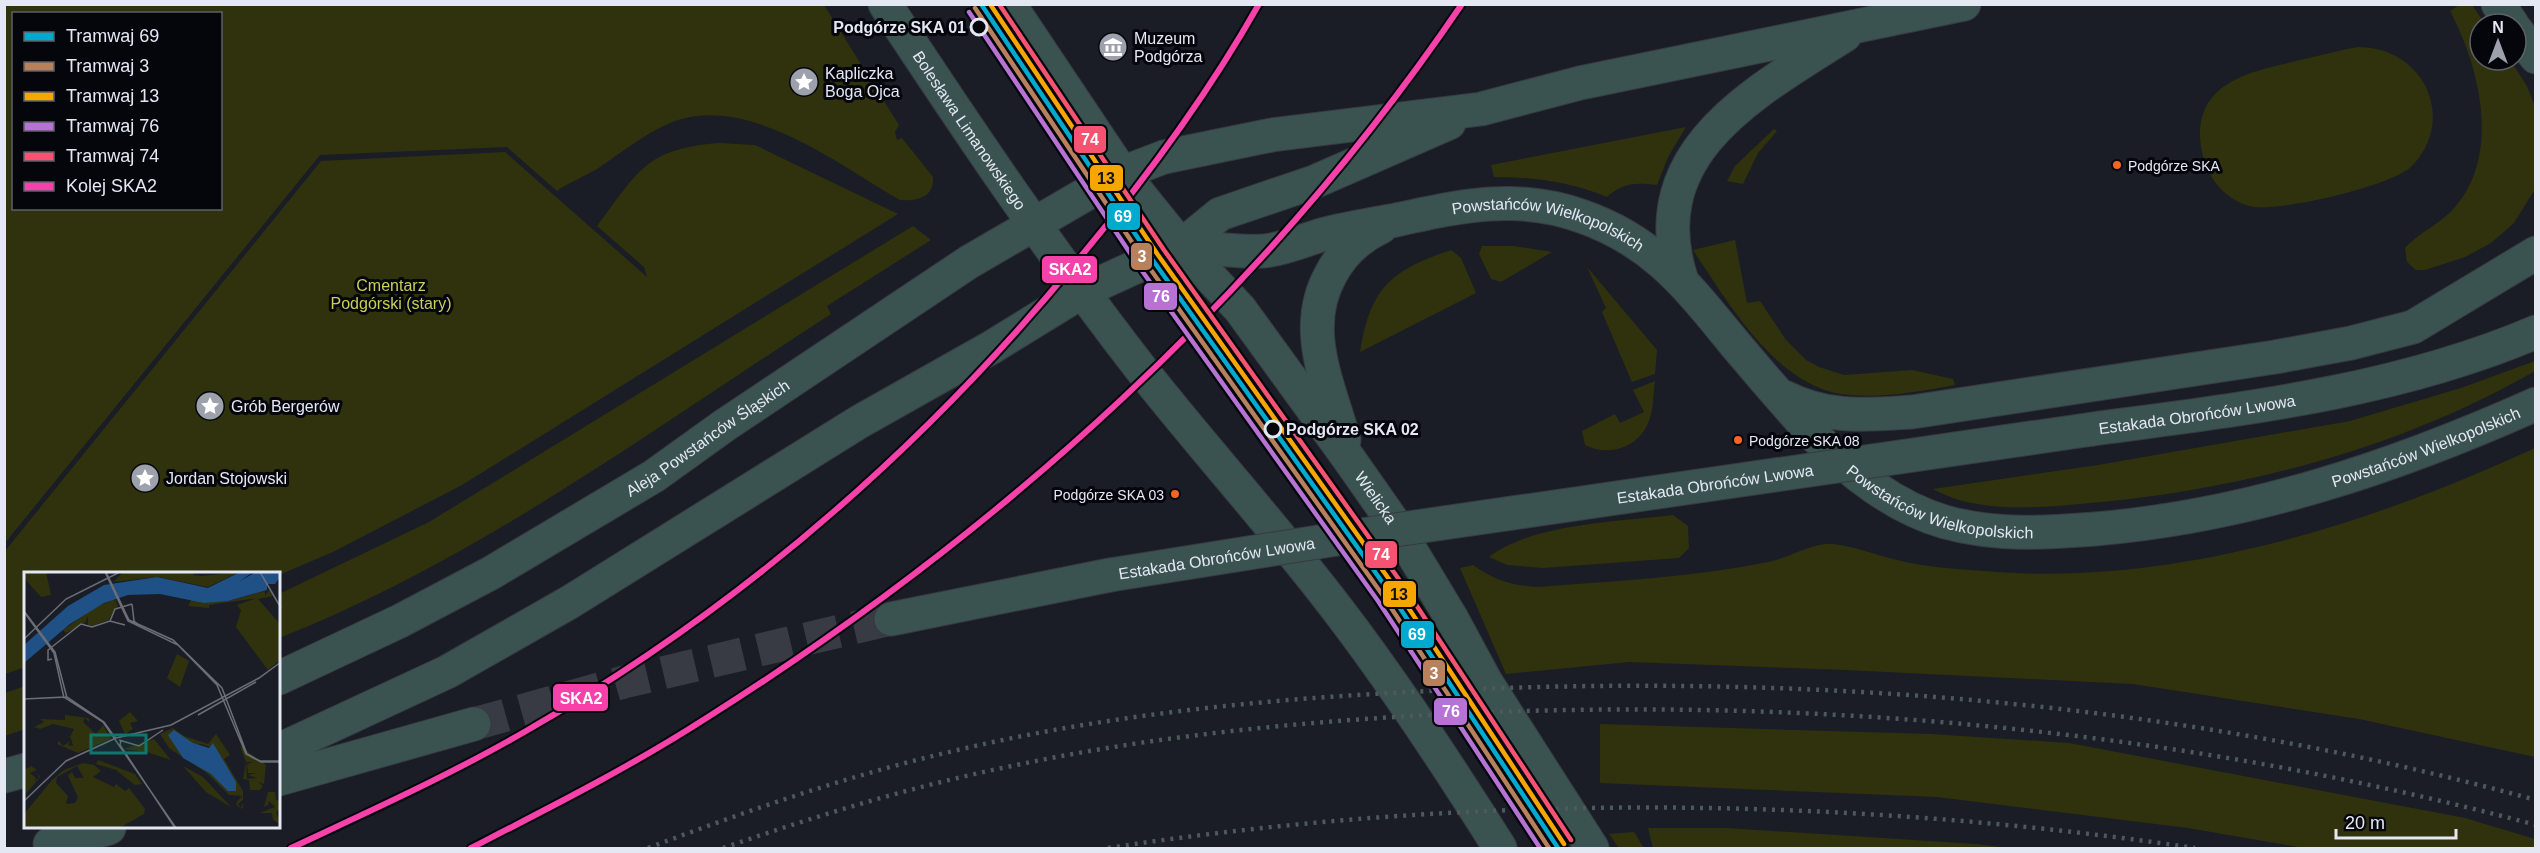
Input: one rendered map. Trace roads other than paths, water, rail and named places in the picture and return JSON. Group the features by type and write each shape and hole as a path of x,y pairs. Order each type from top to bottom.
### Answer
{"main road":[{"name":"Bolesława Limanowskiego","path":"885,4 1034,224"},
{"path":"1009,4 1122,173"},
{"name":"Powstańców Wielkopolskich","path":"1122,173 1164,157 1272,135 1481,109 1580,83 1964,4"},
{"path":"1683,281 1672,241 1672,219 1683,177 1694,154 1712,131 1744,102 1862,25"},
{"name":"Powstańców Wielkopolskich","path":"1083,291 1181,246 1220,214 1314,182 1481,109"},
{"name":"Aleja Powstańców Śląskich","path":"280,678 400,621 481,578 654,476 969,262 1122,173"},
{"name":"Wielicka","path":"1122,173 1181,246 1240,309 1396,526 1452,619 1486,682 1592,849"},
{"name":"Powstańców Wielkopolskich","path":"1181,246 1266,251 1328,233 1478,203 1544,205 1586,217 1628,237 1671,267 1777,394 1827,449 1895,500 1942,521 2011,533 2130,526 2216,511 2287,495 2345,479 2438,446 2535,404"},
{"name":"Powstańców Wielkopolskich","path":"1349,459 1320,361 1316,331 1317,308 1327,280 1344,254 1374,231 1400,219"},
{"path":"1034,224 1144,372 1375,659 1438,749 1500,849"},
{"path":"1777,394 1806,408 1827,414 1852,416 1912,412 2275,357 2413,327 2535,253"},
{"path":"280,750 447,672 570,602 859,422 993,346 1083,291"},
{"name":"Estakada Obrońców Lwowa","path":"891,619 1110,575 1381,532 2308,399 2444,364 2535,332"},
{"path":"280,779 474,724"},
{"path":"4,776 24,771"},
{"path":"43,846 89,829"},
{"path":"43,846 106,829"}],"tunnel":[{"path":"474,724 624,682 891,619"}],"railway":[{"path":"648,848 830,785 904,763 1007,739 1140,716 1207,708 1341,696 1476,689 1610,686 1743,687 1877,693 2010,704 2143,719 2275,741 2406,767 2536,800"},
{"path":"723,848 899,793 1007,767 1112,747 1322,722 1428,715 1568,710 1707,710 1847,715 1986,726 2125,742 2263,764 2400,792 2536,825"},
{"path":"1108,848 1244,830 1380,817 1516,810 1652,808 1788,810 1924,818 2059,831 2195,848"}],"tram line":[{"name":"69","path":"981,4 1152,259 1390,593 1558,848"},
{"name":"13","path":"990,4 1158,255 1396,589 1564,844"},
{"name":"74","path":"999,4 1164,250 1403,585 1571,840"},
{"name":"3","path":"975,8 1146,263 1384,597 1549,848"},
{"name":"76","path":"969,12 1140,268 1378,601 1540,848"}],"rail line":[{"name":"SKA2","path":"291,848 468,763 604,684 679,633 752,579 822,521 955,397 1077,261 1174,137 1218,72 1259,4"},
{"name":"SKA2","path":"471,848 621,769 708,717 817,645 922,568 1024,486 1122,399 1215,308 1303,211 1385,110 1462,4"}],"place":[{"name":"Podgórze SKA 01","path":"979,27"},
{"name":"Muzeum Podgórza","path":"1113,47"},
{"name":"Kapliczka Boga Ojca","path":"804,82"},
{"name":"Podgórze SKA","path":"2117,165"},
{"name":"Grób Bergerów","path":"210,406"},
{"name":"Podgórze SKA 02","path":"1273,429"},
{"name":"Podgórze SKA 08","path":"1738,440"},
{"name":"Jordan Stojowski","path":"145,478"},
{"name":"Podgórze SKA 03","path":"1175,494"}],"park label":[{"name":"Cmentarz Podgórski (stary)","path":"391,294"}]}
